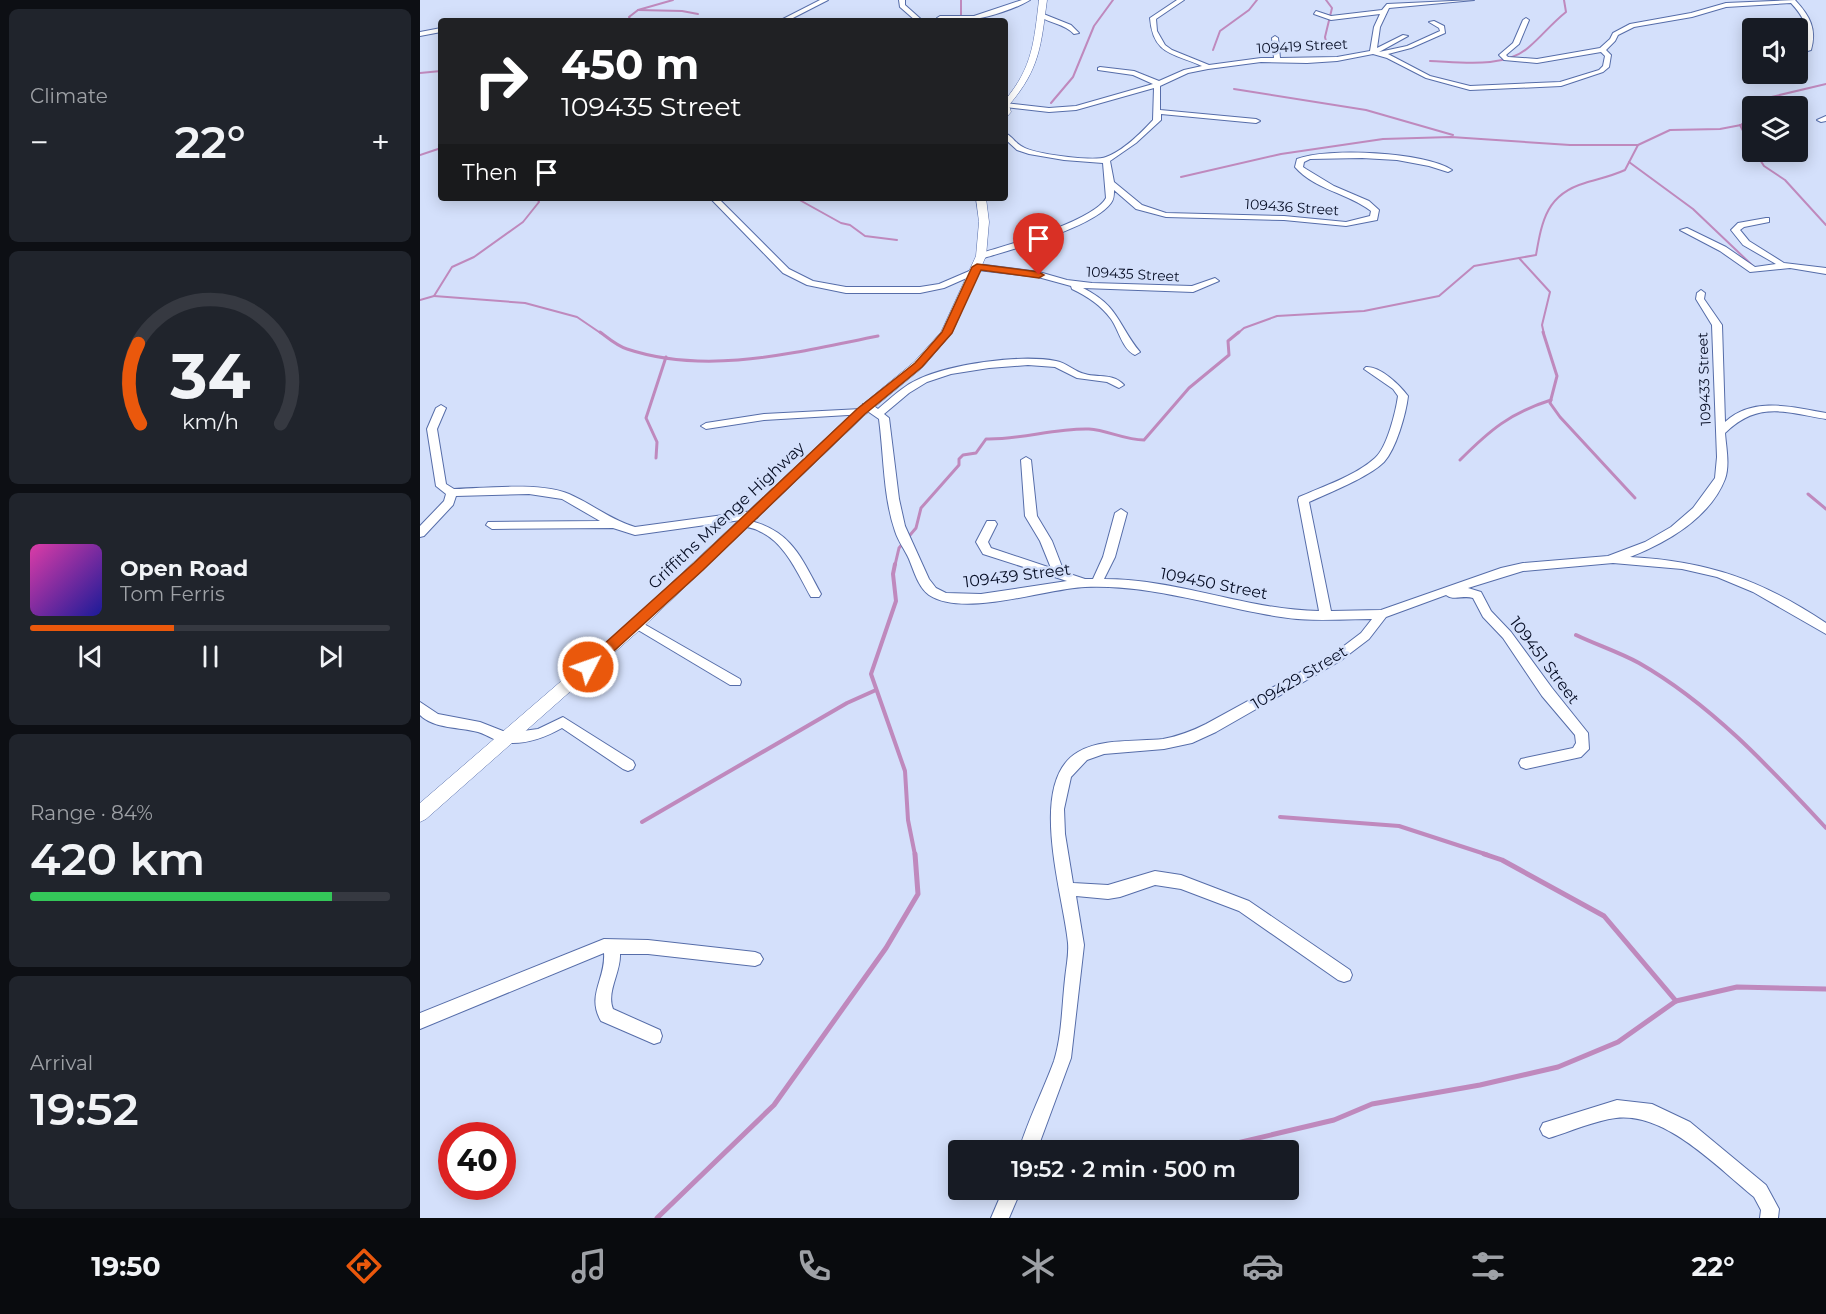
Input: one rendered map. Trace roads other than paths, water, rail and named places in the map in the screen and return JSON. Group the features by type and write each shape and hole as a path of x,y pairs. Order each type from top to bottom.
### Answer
{"street":[{"path":"788,18 825,0"},
{"path":"902,0 902,6 916,18"},
{"path":"999,0 1015,4"},
{"path":"966,18 1027,0"},
{"path":"1008,100 1021,86 1036,54 1043,0"},
{"path":"1182,0 1154,17 1154,36 1174,54 1208,67"},
{"path":"1373,52 1375,34 1385,7 1471,0"},
{"path":"1526,20 1516,44 1502,55 1506,59 1537,61 1602,50 1613,40 1615,34 1632,25 1692,15 1726,5 1793,1 1810,20 1812,32 1808,49"},
{"path":"1316,13 1331,18 1383,12"},
{"path":"1041,15 1049,21 1065,23 1076,33"},
{"path":"1382,54 1443,32 1442,27 1432,22"},
{"path":"420,34 438,31"},
{"path":"1373,52 1405,36"},
{"path":"1275,38 1277,59"},
{"name":"109419 Street","path":"1008,103 1049,110 1076,108 1158,85 1186,71 1277,59 1314,61 1373,52 1382,54 1428,77 1473,88 1532,87 1573,82 1601,71 1606,67 1608,55 1602,50"},
{"path":"1008,139 1014,146 1027,152 1106,160 1142,136 1157,120 1158,85 1134,73 1100,69"},
{"path":"1158,112 1256,121"},
{"name":"109436 Street","path":"1109,182 1131,202 1155,213 1185,217 1293,219 1346,224 1374,218 1375,210 1303,171 1299,167 1300,161 1322,156 1379,157 1426,162 1448,170"},
{"path":"717,201 786,271 810,283 846,290 920,290 941,286 978,265 1090,215 1109,201 1109,165 1106,160"},
{"name":"Griffiths Mxenge Highway","path":"420,814 637,624 918,365 946,333 978,265 984,231 981,201"},
{"path":"1766,220 1736,227 1736,233 1746,243 1780,263 1782,267"},
{"path":"1684,230 1723,249 1753,270 1797,265 1826,271"},
{"name":"109435 Street","path":"978,265 1039,275 1066,283 1193,290 1215,281"},
{"path":"1066,283 1101,301 1118,322 1124,338 1135,352"},
{"name":"109433 Street","path":"1701,293 1700,299 1717,325 1719,432"},
{"path":"706,426 764,417 869,410 932,376 1020,362 1053,363 1068,367 1083,377 1110,379 1119,385"},
{"path":"1326,614 1303,500 1351,478 1372,466 1384,455 1402,406 1403,396 1396,387 1369,369"},
{"path":"441,408 432,429 441,486 452,494 529,490 565,496 615,525 635,531 749,519 768,530 792,554 815,594"},
{"path":"1609,560 1649,545 1676,530 1697,511 1720,478 1722,457 1719,432 1738,415 1755,408 1774,408 1826,416"},
{"name":"109439 Street","path":"869,410 884,418 899,527 921,577 931,590 944,598 975,600 1090,583"},
{"path":"1026,460 1031,516 1046,541 1059,573"},
{"path":"420,533 449,501 452,494"},
{"path":"991,524 982,542 987,551 1018,563 1090,583 1109,557 1121,513"},
{"path":"492,525 615,525"},
{"path":"1382,614 1481,577 1523,567 1609,560 1656,562 1701,570 1779,600 1826,629"},
{"name":"109450 Street","path":"1090,583 1173,591 1288,614 1382,614"},
{"name":"109451 Street","path":"1417,601 1463,592 1477,595 1487,614 1507,635 1547,692 1581,734 1582,749 1576,753 1526,764"},
{"name":"109429 Street","path":"1032,1140 1063,1058 1070,1017 1076,945 1058,834 1057,808 1065,775 1082,756 1104,749 1164,744 1187,739 1211,728 1336,658 1365,636 1382,614"},
{"path":"637,624 735,682"},
{"path":"420,707 429,716 437,719 480,727 507,738 540,734 563,722 628,765"},
{"path":"1066,889 1108,892 1128,888 1155,878 1181,882 1244,906 1344,975"},
{"path":"420,1021 604,946 648,946 755,959"},
{"path":"611,947 613,967 602,997 602,1009 607,1015 632,1024 654,1036"},
{"path":"1549,1129 1617,1109 1652,1113 1684,1128 1760,1191 1770,1209 1769,1218"},
{"path":"1000,1218 1008,1200"}],"waterway":[{"path":"638,10 673,0"},
{"path":"961,0 961,17"},
{"path":"1051,103 1073,77 1094,26 1113,0"},
{"path":"1213,50 1220,31 1249,10 1257,0"},
{"path":"1326,0 1332,8 1325,37 1328,51"},
{"path":"1430,61 1482,63 1508,59 1519,54 1566,12 1564,0"},
{"path":"630,18 638,10"},
{"path":"638,10 682,11 698,14"},
{"path":"420,73 438,71"},
{"path":"1775,96 1826,84"},
{"path":"1234,89 1366,110 1453,135"},
{"path":"1638,145 1670,130 1720,129 1740,125"},
{"path":"1740,125 1742,129"},
{"path":"1181,177 1281,154 1383,139 1451,137 1570,145 1638,145"},
{"path":"1629,162 1638,145"},
{"path":"420,155 438,149"},
{"path":"1519,258 1536,255 1548,210 1562,194 1585,183 1625,170 1629,162"},
{"path":"1629,162 1693,209 1754,267"},
{"path":"1761,162 1785,180 1826,225"},
{"path":"434,296 452,267 474,257 523,222 538,201"},
{"path":"801,201 841,223 850,225 865,236 897,240"},
{"path":"1237,334 1244,328 1277,316 1364,311 1439,296 1474,266 1519,258"},
{"path":"1519,258 1550,292 1542,325 1544,334"},
{"path":"420,300 434,296"},
{"path":"434,296 525,303 577,317 602,334"},
{"path":"600,332 627,349 666,358"},
{"path":"895,565 899,548 916,528 921,508 959,465 959,459 963,455 976,453 986,439 1089,429 1144,440 1189,388 1229,355 1228,341 1239,332"},
{"path":"1543,332 1557,376 1551,400"},
{"path":"666,358 689,361 752,359 878,336"},
{"path":"656,458 657,442 646,418 666,358"},
{"path":"1460,460 1501,424 1551,400"},
{"path":"1551,400 1550,403 1560,417 1635,498"},
{"path":"1808,494 1826,509"},
{"path":"895,564 893,574 896,601 871,674 905,771 908,820 915,855"},
{"path":"1576,635 1639,663 1691,698 1761,760 1826,828"},
{"path":"642,822 847,703 876,690"},
{"path":"1280,817 1399,826 1488,855"},
{"path":"657,1218 774,1105 886,948 918,894 915,854"},
{"path":"1484,854 1502,860 1604,916 1676,1001"},
{"path":"1676,1001 1737,987 1826,989"},
{"path":"1250,1140 1334,1120 1372,1104 1480,1085 1558,1067 1618,1042 1676,1001"}]}
